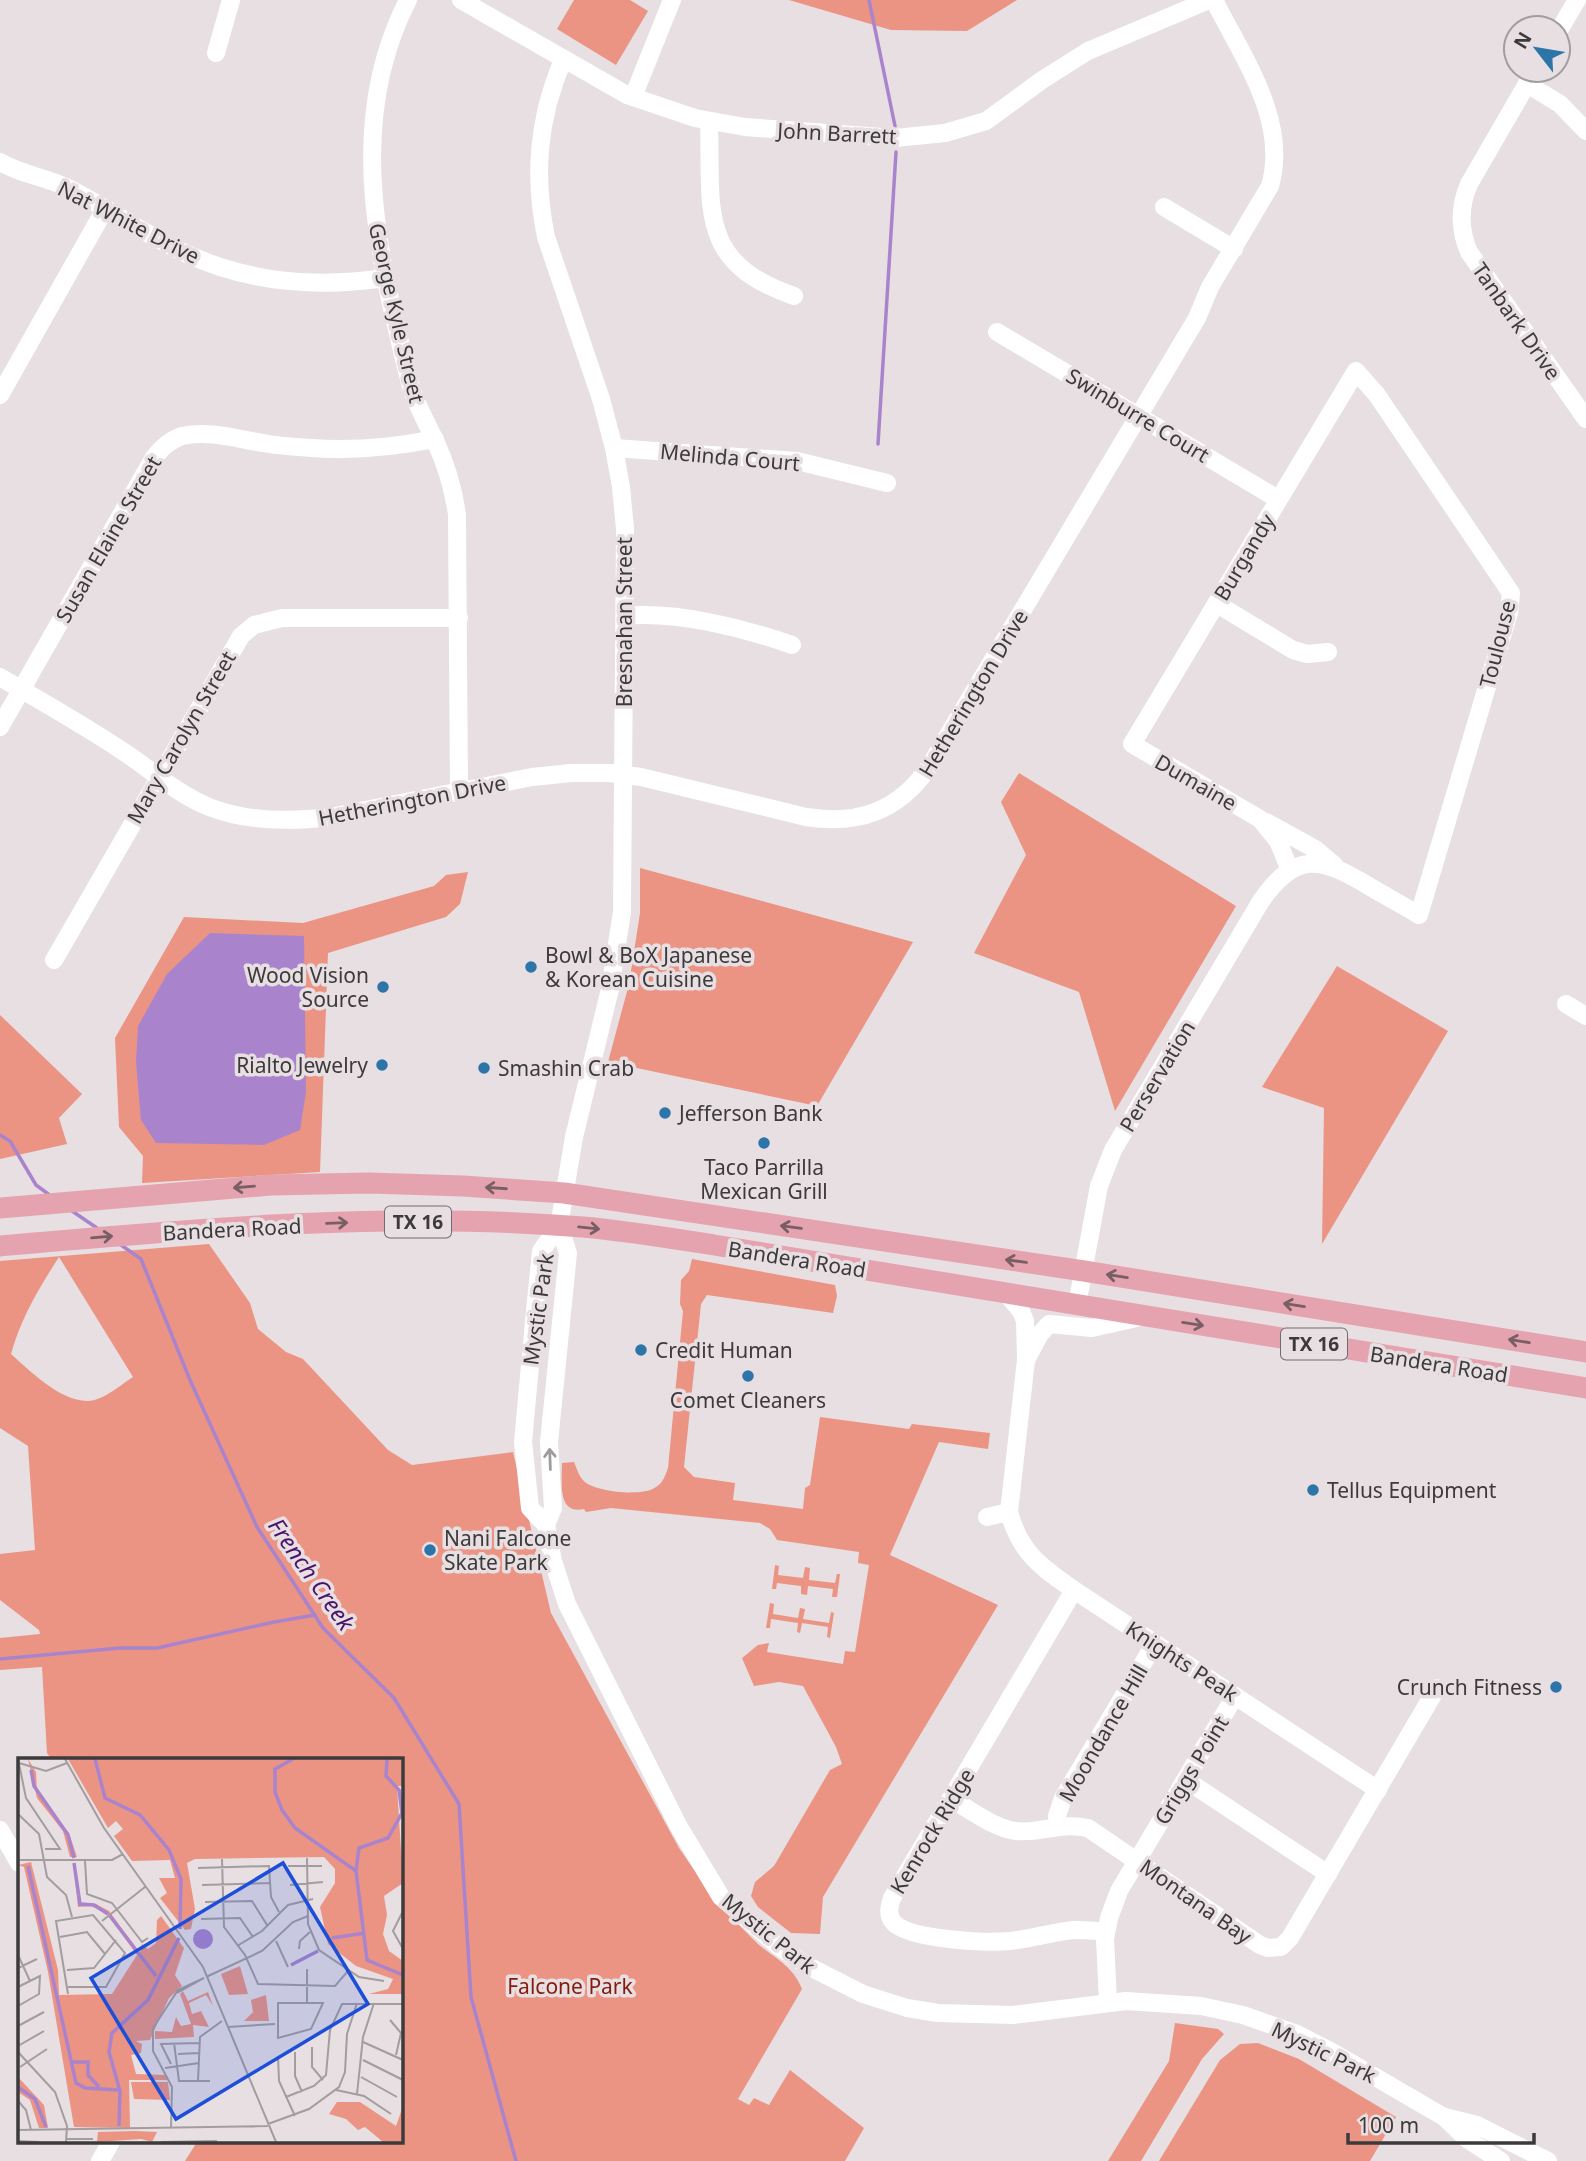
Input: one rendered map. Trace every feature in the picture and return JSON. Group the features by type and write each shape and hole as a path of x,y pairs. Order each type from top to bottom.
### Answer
{"main road":[{"name":"Bandera Road","path":"0,1208 271,1185 369,1183 564,1193 1084,1270 1586,1352"},
{"name":"Bandera Road","path":"0,1246 290,1224 397,1221 559,1226 652,1236 1586,1388"}],"street":[{"path":"216,53 231,0"},
{"name":"George Kyle Street","path":"408,0 390,45 379,88 371,172 374,215 385,278 411,387 452,483 457,514 459,792"},
{"name":"John Barrett","path":"461,0 563,60 633,97 709,121 745,127 895,138 956,131 986,121 1042,80 1088,51 1211,0"},
{"path":"633,97 672,0"},
{"name":"Hetherington Drive","path":"0,677 123,751 158,777 208,807 281,821 330,817 532,777 571,773 624,774 829,821 853,819 876,812 897,801 915,786 929,767 1197,318 1210,287 1270,186 1275,168 1275,137 1263,97 1211,0"},
{"name":"Bresnahan Street","path":"559,1226 574,1137 610,989 622,912 625,616 625,529 614,448 601,399 546,237 540,211 540,133 545,107 563,60"},
{"name":"Tanbark Drive","path":"1527,84 1463,197 1463,239 1586,419"},
{"path":"1539,84 1586,131"},
{"path":"709,121 712,216 716,234 736,265 767,286 794,296"},
{"name":"Nat White Drive","path":"0,162 14,170 67,187 187,254 218,266 250,275 316,284 346,284 385,278"},
{"path":"1164,207 1234,249"},
{"path":"0,395 105,209"},
{"name":"Swinburre Court","path":"997,332 1278,499"},
{"name":"Burgandy","path":"1132,744 1356,371"},
{"name":"Toulouse","path":"1356,371 1377,395 1511,593 1509,613 1419,915"},
{"name":"Susan Elaine Street","path":"0,727 153,459 162,448 182,436 210,434 313,449 358,449 435,439"},
{"name":"Melinda Court","path":"614,448 797,461 887,483"},
{"path":"1217,604 1293,650 1307,654 1328,652"},
{"path":"625,616 683,617 792,645"},
{"name":"Mary Carolyn Street","path":"54,960 234,646 254,625 282,618 459,618"},
{"name":"Dumaine","path":"1132,744 1315,849 1337,867 1419,915"},
{"name":"Dumaine","path":"1260,819 1278,841 1290,870 1311,863 1337,867"},
{"name":"Perservation","path":"1077,1305 1099,1186 1113,1150 1262,901 1279,878 1290,870"},
{"path":"1566,1004 1586,1016"},
{"name":"Mystic Park","path":"546,1525 553,1508 550,1443 568,1253 559,1226"},
{"name":"Mystic Park","path":"559,1226 541,1251 523,1442 530,1508 546,1525 553,1561 567,1604 679,1827 721,1897 806,1965 863,1994 907,2008 948,2014 1013,2015 1108,2002 1165,2002 1243,2015 1297,2034 1334,2053 1444,2117 1467,2139 1501,2161"},
{"name":"Knights Peak","path":"1006,1293 1021,1311 1025,1321 1026,1360 1009,1512 1016,1535 1028,1553 1042,1568 1074,1590 1378,1790"},
{"name":"Knights Peak","path":"1026,1360 1040,1334 1049,1324 1092,1328 1144,1316"},
{"path":"988,1517 1009,1512"},
{"name":"Kenrock Ridge","path":"1074,1590 892,1898 889,1913 900,1928 941,1938 978,1942 1009,1941 1073,1930 1106,1931"},
{"name":"Moondance Hill","path":"1058,1825 1057,1816 1063,1798 1155,1643"},
{"name":"Montana Bay","path":"951,1799 993,1823 1015,1831 1058,1825 1088,1828 1260,1945 1268,1948 1281,1947 1290,1938 1437,1688"},
{"name":"Griggs Point","path":"1108,2002 1106,1931 1119,1891 1235,1696"},
{"path":"1186,1780 1328,1874"},
{"path":"0,1830 18,1861"},
{"name":"Mystic Park","path":"1444,2117 1477,2125 1548,2161"},
{"path":"100,2161 110,2144"}],"green space":[{"path":"574,0 630,0 648,11 616,65 557,29"},
{"path":"789,0 1017,0 967,31 891,30"},
{"path":"1019,773 1236,906 1115,1111 1079,992 974,953 1026,855 1001,802"},
{"path":"640,868 913,942 817,1106 608,1062 629,984 640,913"},
{"path":"468,872 460,904 446,917 328,953 320,1172 142,1183 143,1156 119,1127 115,1038 184,917 303,923 434,886 446,875"},
{"path":"1337,966 1448,1031 1322,1244 1324,1108 1262,1087"},
{"path":"0,1015 82,1094 59,1118 67,1144 0,1159"},
{"name":"Falcone Park","path":"209,1244 250,1303 258,1329 286,1352 303,1359 388,1450 412,1465 513,1452 551,1613 679,1848 731,1917 789,1969 802,1989 738,2099 749,2105 754,2098 769,2105 790,2070 864,2128 845,2161 185,2161 196,2144 402,2144 402,1758 51,1758 47,1753 42,1667 0,1670 0,1638 40,1634 39,1630 0,1600 0,1554 35,1550 28,1446 0,1428 0,1261","holes":["59,1257 133,1377 113,1391 89,1401 77,1400 52,1388 11,1354 31,1304"]},
{"path":"692,1259 835,1285 837,1296 833,1313 707,1295 701,1304 684,1467 694,1477 735,1483 733,1500 803,1509 805,1488 810,1485 820,1417 909,1429 912,1424 990,1433 988,1449 939,1442 890,1555 998,1605 823,1897 820,1934 791,1933 758,1907 751,1896 755,1882 774,1866 830,1770 842,1764 836,1747 803,1686 779,1682 754,1686 742,1658 758,1645 769,1643 767,1652 843,1664 845,1651 855,1652 869,1565 858,1563 859,1552 777,1540 770,1529 760,1523 611,1508 586,1512 584,1509 575,1510 569,1507 563,1495 562,1463 574,1462 585,1482 609,1491 641,1492 650,1490 664,1479 668,1468 683,1311 680,1304 681,1280 689,1271"},
{"path":"775,1565 779,1566 778,1575 803,1578 805,1567 810,1568 809,1580 835,1583 837,1574 840,1574 837,1597 832,1597 833,1589 808,1586 807,1595 801,1594 801,1586 777,1583 776,1589 772,1589"},
{"path":"770,1603 774,1604 773,1614 798,1618 800,1608 805,1609 803,1619 829,1623 831,1612 834,1613 830,1638 827,1637 828,1627 802,1623 800,1633 797,1632 798,1623 771,1619 770,1628 766,1628"},
{"path":"1175,2023 1218,2029 1224,2034 1202,2059 1141,2161 1108,2161 1169,2061"},
{"path":"1258,2043 1299,2059 1396,2117 1370,2161 1159,2161 1220,2060 1240,2044"}],"shaded area":[{"path":"210,933 304,936 306,1092 300,1130 264,1145 156,1143 141,1120 136,1062 138,1026 167,974"}],"waterway":[{"path":"869,0 895,126"},
{"path":"878,444 896,152"},
{"name":"French Creek","path":"0,1135 10,1141 36,1185 51,1196"},
{"name":"French Creek","path":"72,1211 97,1228"},
{"name":"French Creek","path":"121,1245 141,1259 190,1380 257,1527 323,1628 394,1698 459,1804 471,1997 516,2161"},
{"path":"0,1659 120,1648 157,1648 315,1615"}],"place":[{"name":"Bowl & BoX Japanese & Korean Cuisine","path":"531,967"},
{"name":"Wood Vision Source","path":"383,987"},
{"name":"Rialto Jewelry","path":"382,1065"},
{"name":"Smashin Crab","path":"484,1068"},
{"name":"Jefferson Bank","path":"665,1113"},
{"name":"Taco Parrilla Mexican Grill","path":"764,1143"},
{"name":"Credit Human","path":"641,1350"},
{"name":"Comet Cleaners","path":"748,1376"},
{"name":"Tellus Equipment","path":"1313,1490"},
{"name":"Nani Falcone Skate Park","path":"430,1550"},
{"name":"Crunch Fitness","path":"1556,1687"}]}
